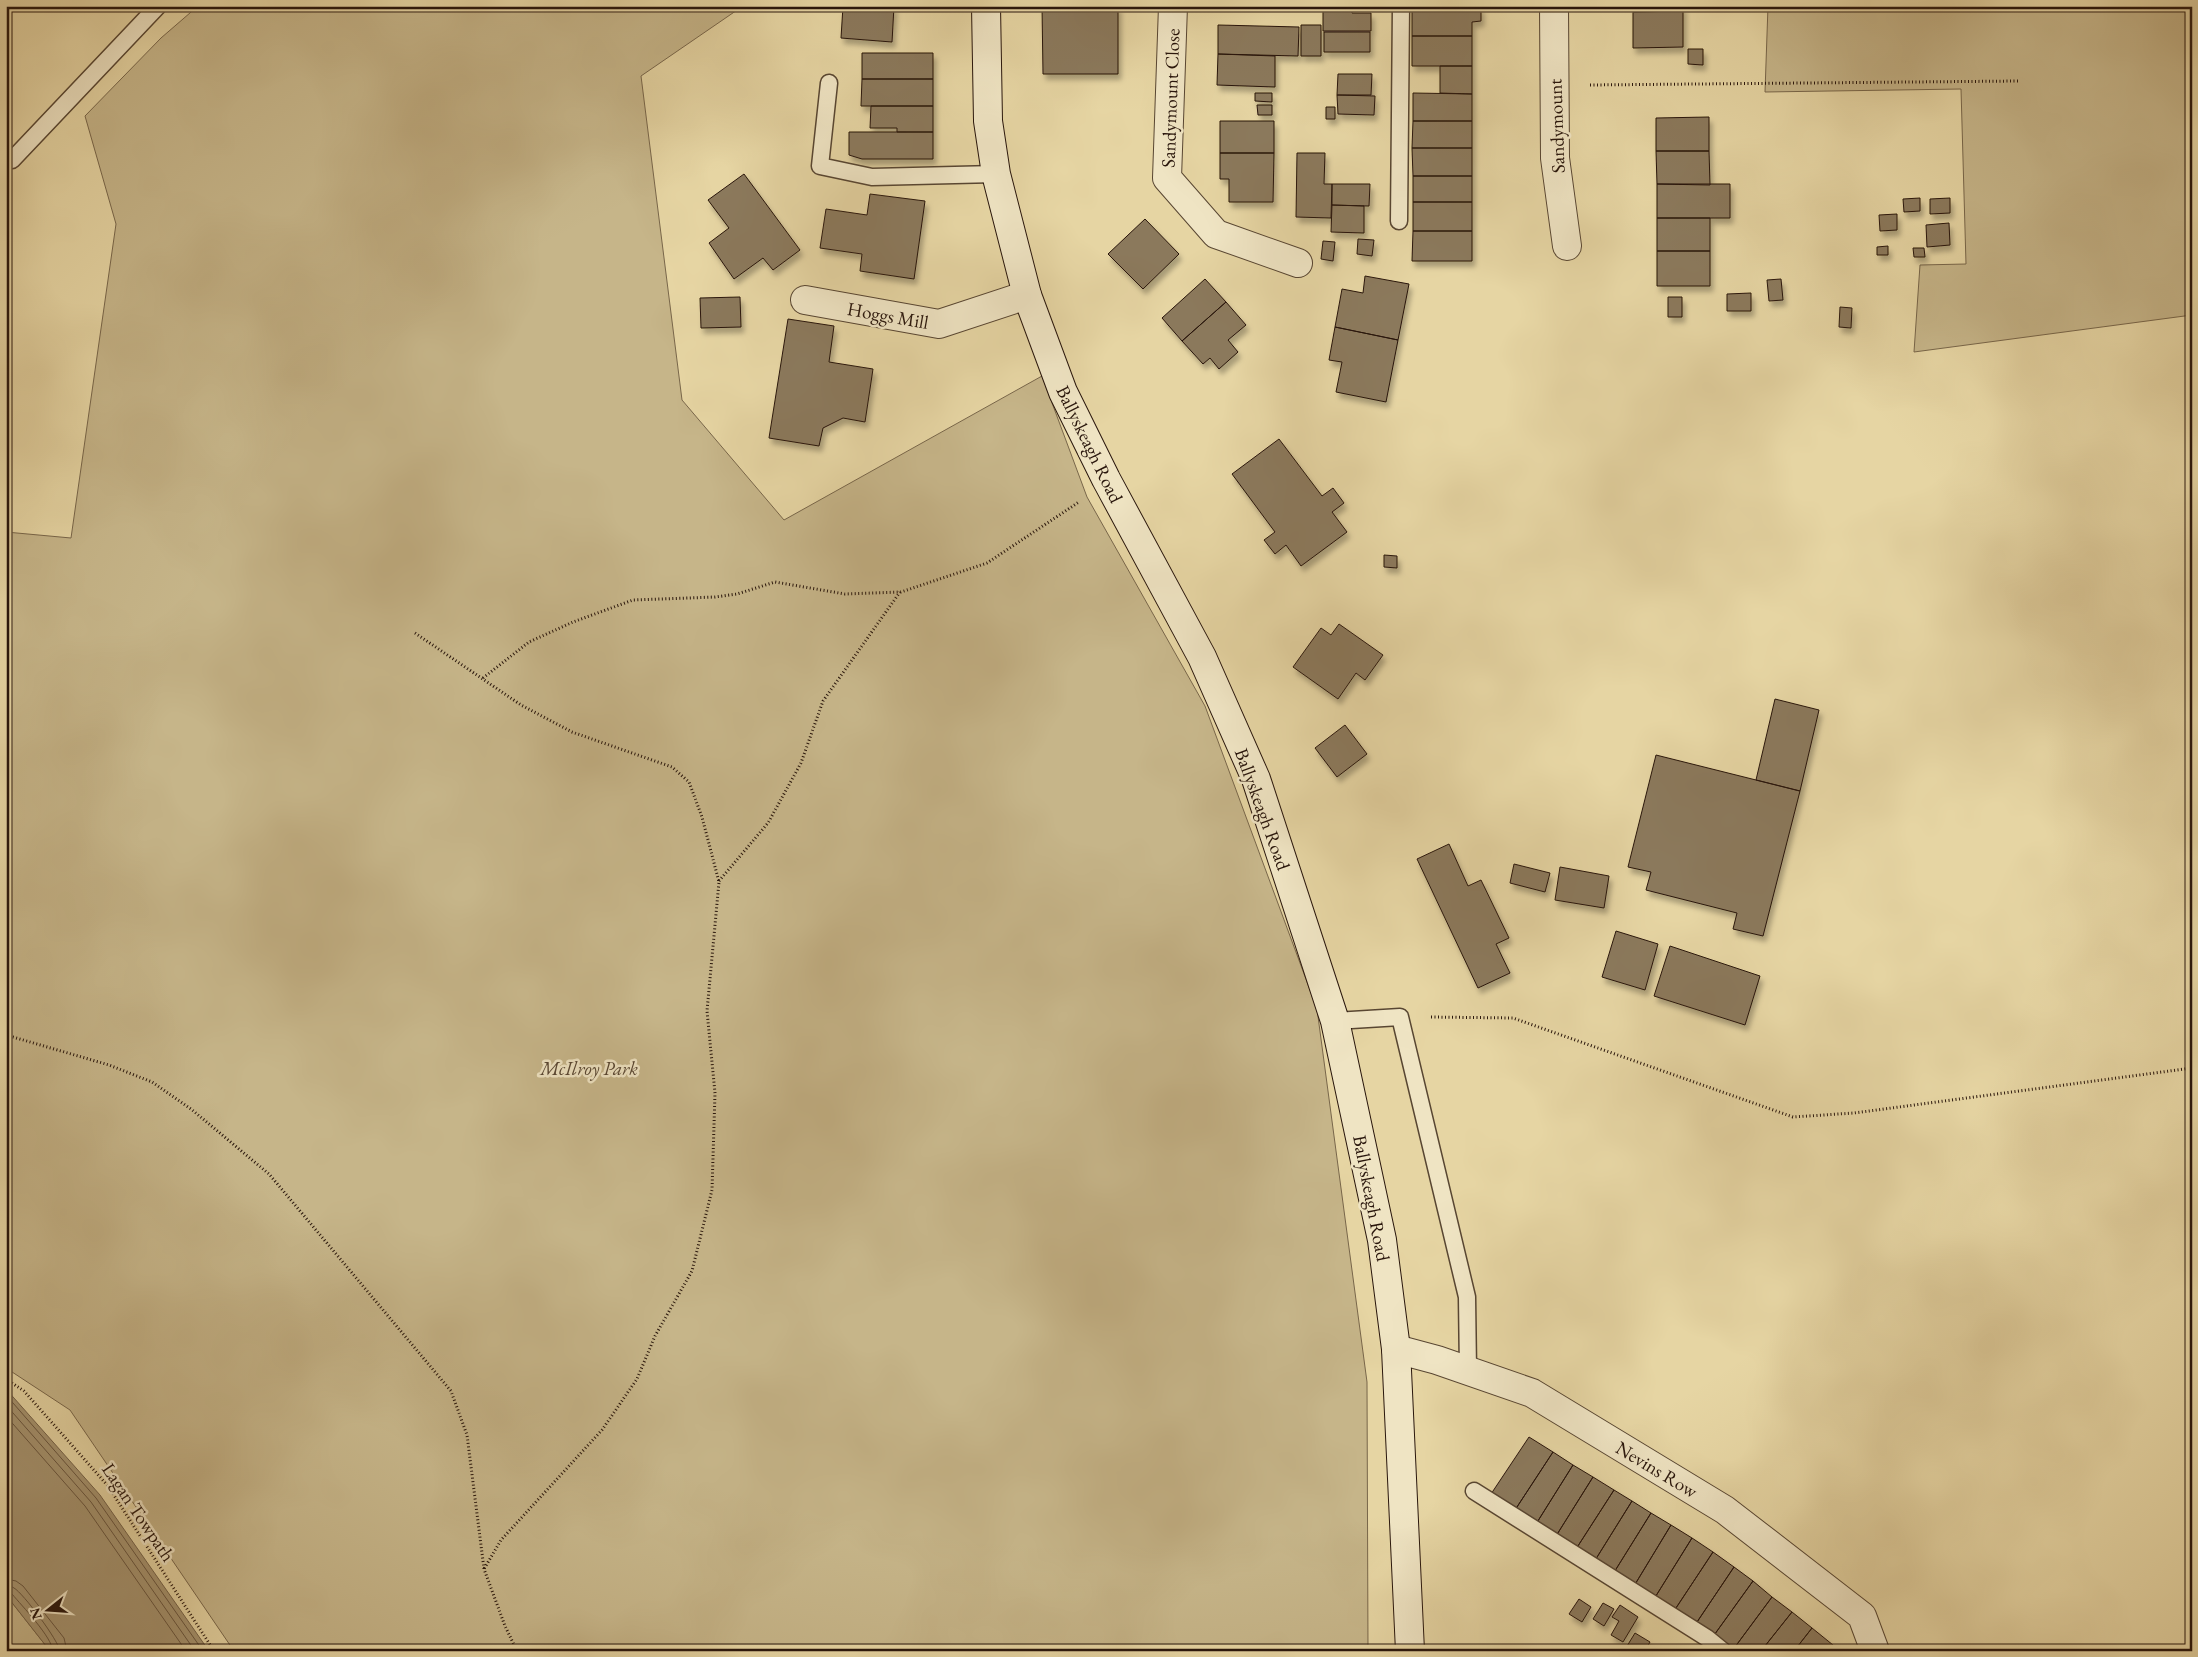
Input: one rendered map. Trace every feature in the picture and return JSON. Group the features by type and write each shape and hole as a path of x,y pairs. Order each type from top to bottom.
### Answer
{"main road":[{"name":"Ballyskeagh Road","path":"986,6 988,121 996,174 1027,295 1063,392 1106,479 1202,657 1256,779 1335,1021 1382,1240 1396,1349 1410,1650"},
{"name":"Sandymount Close","path":"1173,6 1167,178 1216,234 1298,263"},
{"name":"Sandymount","path":"1554,6 1555,158 1567,246"},
{"name":"Hoggs Mill","path":"805,300 939,324 1027,295"},
{"name":"Nevins Row","path":"1396,1349 1532,1393 1725,1510 1862,1616 1875,1651"}],"lane":[{"path":"12,160 158,6"},
{"path":"1400,221 1401,6"},
{"path":"829,83 820,166 872,177 996,174"},
{"path":"1335,1021 1400,1017 1467,1297 1468,1371"},
{"path":"1474,1491 1707,1638 1723,1651"}],"path":[{"path":"1554,86 2018,81"},
{"path":"483,678 529,642 573,622 633,600 737,594 775,582 845,594 900,592 987,563 1087,497 1106,479"},
{"path":"719,882 768,823 801,763 823,701 900,592"},
{"path":"415,633 521,705 572,732 672,768 683,777 689,782 702,816 719,882 707,1011 715,1093 712,1190 692,1271 655,1336 637,1378 602,1430 501,1540 484,1569"},
{"path":"1400,1017 1513,1018 1793,1117 1854,1113 2192,1068"},
{"path":"6,1035 109,1065 152,1082 191,1109 269,1174 451,1391 467,1435 484,1569 505,1626 518,1651"},
{"name":"Lagan Towpath","path":"6,1379 24,1391 108,1486 214,1651"},
{"path":"1285,1651 1287,1648 1410,1650"}],"green space":[{"name":"McIlroy Park","path":"198,6 743,6 641,76 682,400 784,520 1042,376 1087,497 1205,706 1317,1009 1367,1382 1368,1651 234,1651 70,1410 6,1368 6,532 71,538 116,224 85,116 161,38"},
{"path":"1768,6 2192,6 2192,315 1914,352 1920,265 1966,264 1961,89 1765,92"},
{"path":"6,1595 50,1651 6,1651"}],"water":[{"path":"6,1389 100,1495 209,1651 50,1651 6,1595"}],"building":[{"path":"843,6 894,6 892,42 841,38"},
{"path":"1042,6 1118,6 1118,74 1043,74"},
{"path":"1323,6 1352,6 1352,13 1371,13 1371,31 1323,31"},
{"path":"1633,6 1683,6 1683,11 1633,12"},
{"path":"1412,7 1481,7 1481,21 1472,22 1472,36 1412,36"},
{"path":"1683,11 1683,47 1633,48 1633,12"},
{"path":"1218,25 1299,27 1298,56 1218,54"},
{"path":"1301,25 1321,25 1321,56 1301,56"},
{"path":"1324,32 1370,32 1370,52 1324,52"},
{"path":"1412,36 1472,36 1472,66 1412,66"},
{"path":"1688,49 1703,49 1703,65 1688,64"},
{"path":"862,53 933,53 933,79 862,79"},
{"path":"1218,54 1275,56 1275,87 1217,85"},
{"path":"1440,66 1472,66 1472,94 1440,93"},
{"path":"1338,74 1372,74 1371,95 1337,95"},
{"path":"862,79 933,79 933,106 861,106"},
{"path":"1255,93 1272,93 1272,102 1255,101"},
{"path":"1413,93 1472,94 1472,121 1413,121"},
{"path":"1337,95 1375,96 1374,115 1338,114"},
{"path":"1257,105 1272,105 1272,115 1258,115"},
{"path":"871,106 933,106 933,132 897,132 897,128 870,128"},
{"path":"1326,107 1335,107 1335,119 1326,119"},
{"path":"1709,117 1709,151 1656,151 1656,118"},
{"path":"1220,121 1274,121 1274,153 1220,153"},
{"path":"1413,121 1472,121 1472,148 1412,148"},
{"path":"849,132 933,132 933,159 862,159 849,155"},
{"path":"1412,148 1472,148 1472,176 1413,176"},
{"path":"1656,151 1709,151 1710,185 1657,184"},
{"path":"1220,153 1274,153 1273,202 1229,202 1229,179 1220,179"},
{"path":"1297,153 1325,153 1324,184 1332,184 1331,218 1296,217"},
{"path":"744,174 800,250 773,270 763,258 734,279 709,243 729,228 708,200"},
{"path":"1413,176 1472,176 1472,202 1413,202"},
{"path":"1332,184 1370,184 1369,206 1332,205"},
{"path":"1657,184 1730,184 1730,218 1657,218"},
{"path":"870,194 925,201 914,279 860,271 862,254 820,248 826,209 867,215"},
{"path":"1920,198 1920,211 1904,212 1903,199"},
{"path":"1950,198 1950,213 1930,214 1930,199"},
{"path":"1413,202 1472,202 1472,231 1413,231"},
{"path":"1332,205 1364,206 1364,233 1331,232"},
{"path":"1897,214 1897,230 1880,231 1879,215"},
{"path":"1657,218 1710,218 1710,251 1657,251"},
{"path":"1145,219 1179,254 1143,289 1108,254"},
{"path":"1949,223 1950,245 1927,247 1926,225"},
{"path":"1413,231 1472,231 1472,261 1412,261"},
{"path":"1358,239 1374,240 1372,256 1357,254"},
{"path":"1323,241 1335,242 1333,261 1321,259"},
{"path":"1888,246 1888,255 1877,255 1877,247"},
{"path":"1913,248 1924,248 1925,257 1914,257"},
{"path":"1657,251 1710,251 1710,286 1657,286"},
{"path":"1365,276 1409,284 1398,340 1335,327 1342,289 1363,293"},
{"path":"1205,279 1226,302 1182,341 1162,318"},
{"path":"1781,279 1783,300 1769,301 1767,280"},
{"path":"1751,293 1751,311 1727,311 1727,294"},
{"path":"740,297 741,327 701,328 700,298"},
{"path":"1668,297 1682,297 1682,317 1668,317"},
{"path":"1226,302 1246,325 1228,340 1238,352 1219,369 1210,358 1203,364 1182,341"},
{"path":"1840,307 1852,308 1851,328 1839,327"},
{"path":"788,319 834,326 829,362 873,369 865,422 843,418 823,428 819,446 769,438"},
{"path":"1335,327 1398,340 1386,402 1336,392 1342,362 1329,360"},
{"path":"1279,439 1322,496 1333,488 1344,503 1332,512 1347,532 1301,566 1286,545 1275,554 1264,540 1275,532 1232,474"},
{"path":"1384,555 1397,556 1397,568 1384,567"},
{"path":"1339,624 1383,655 1365,680 1356,673 1338,699 1293,667 1321,628 1331,635"},
{"path":"1775,699 1819,710 1800,791 1756,780"},
{"path":"1345,725 1367,754 1337,777 1315,748"},
{"path":"1656,755 1800,791 1763,936 1733,929 1737,913 1646,890 1651,872 1628,867"},
{"path":"1449,844 1468,886 1481,880 1509,938 1496,944 1510,973 1478,988 1417,859"},
{"path":"1514,864 1550,873 1545,892 1510,883"},
{"path":"1560,867 1609,876 1604,908 1555,900"},
{"path":"1616,931 1658,944 1645,990 1602,977"},
{"path":"1670,946 1760,976 1745,1025 1654,996"},
{"path":"1529,1437 1553,1452 1515,1510 1491,1494"},
{"path":"1553,1452 1573,1465 1536,1524 1515,1510"},
{"path":"1573,1465 1593,1477 1556,1536 1536,1524"},
{"path":"1593,1477 1614,1490 1576,1549 1556,1536"},
{"path":"1614,1490 1632,1501 1594,1562 1576,1549"},
{"path":"1632,1501 1651,1513 1613,1574 1594,1562"},
{"path":"1651,1513 1671,1525 1634,1586 1613,1574"},
{"path":"1671,1525 1692,1538 1654,1599 1634,1586"},
{"path":"1692,1538 1713,1552 1674,1611 1654,1599"},
{"path":"1713,1552 1734,1567 1695,1625 1674,1611"},
{"path":"1734,1567 1753,1581 1712,1638 1695,1625"},
{"path":"1753,1581 1772,1597 1732,1651 1729,1651 1712,1638"},
{"path":"1772,1597 1792,1612 1761,1651 1732,1651"},
{"path":"1579,1599 1591,1607 1582,1622 1569,1614"},
{"path":"1603,1603 1614,1609 1604,1626 1593,1619"},
{"path":"1620,1605 1638,1617 1623,1642 1611,1635 1619,1621 1612,1617"},
{"path":"1792,1612 1812,1628 1794,1651 1761,1651"},
{"path":"1812,1628 1833,1645 1829,1651 1794,1651"},
{"path":"1635,1633 1650,1642 1645,1651 1624,1651"}]}
